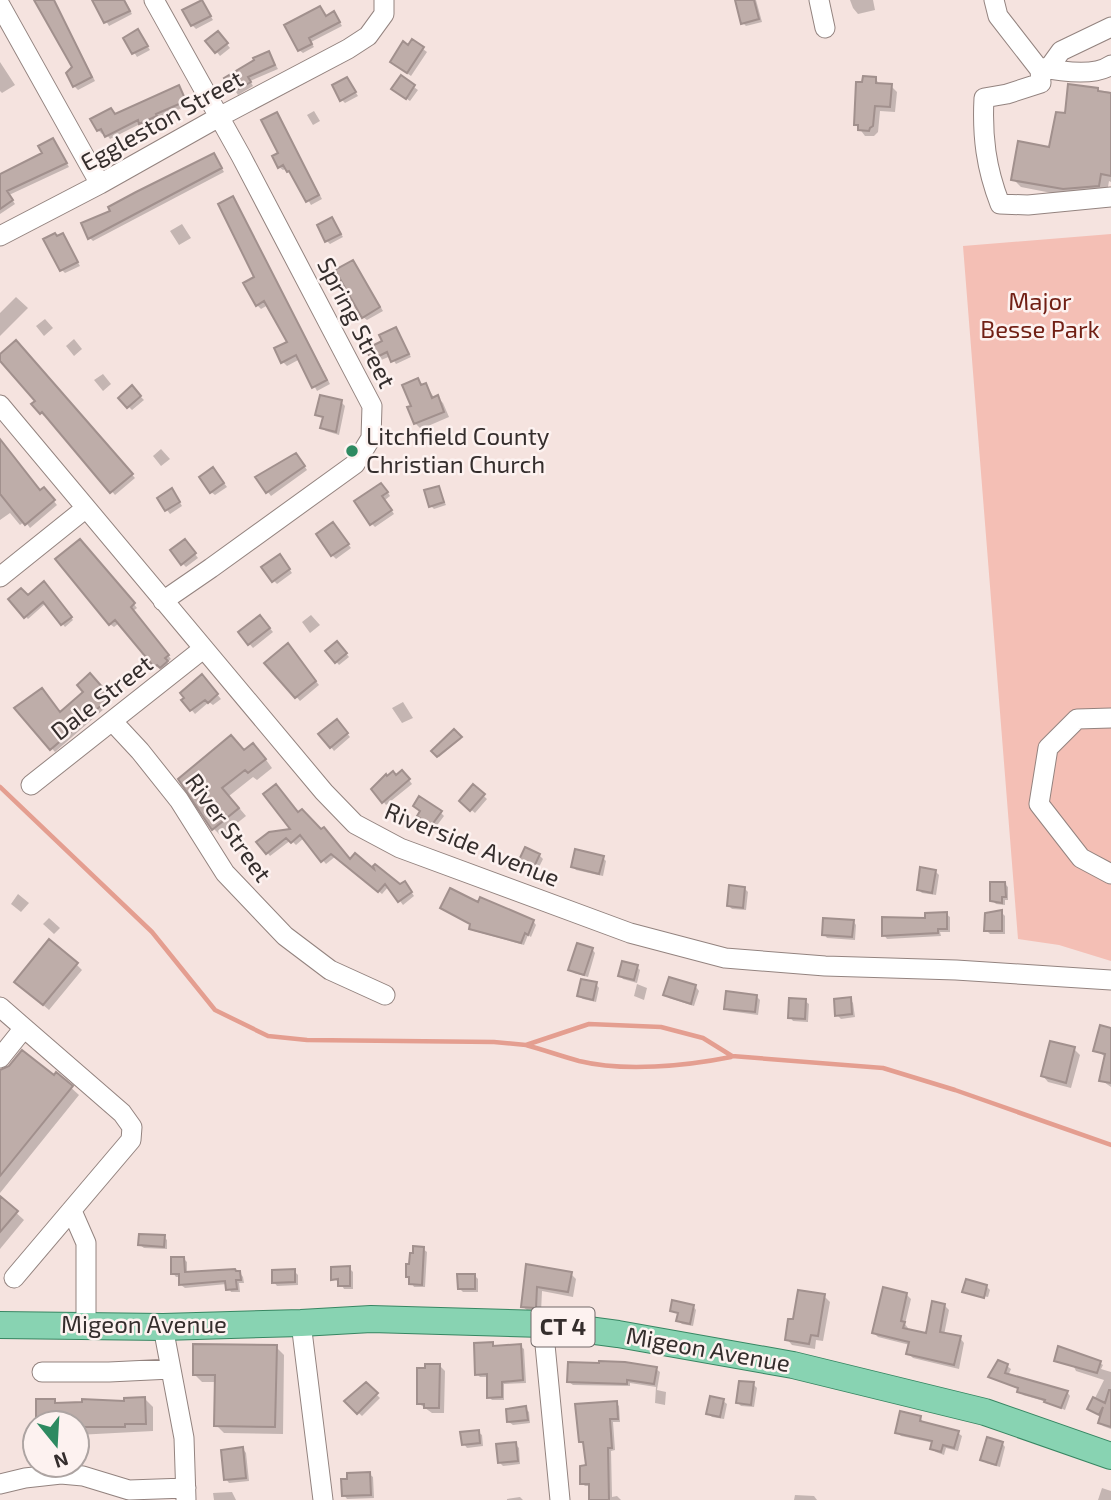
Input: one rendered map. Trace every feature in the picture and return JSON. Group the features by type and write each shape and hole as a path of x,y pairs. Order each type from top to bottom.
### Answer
{"main road":[{"name":"Migeon Avenue","path":"0,1325 163,1327 371,1318 543,1324 618,1334 800,1366 985,1412 1111,1456"}],"street":[{"name":"Spring Street","path":"154,0 372,406 371,438 355,464 163,601"},
{"name":"Eggleston Street","path":"0,236 348,49 368,36 384,14 384,0"},
{"path":"819,0 825,28"},
{"path":"994,0 998,16 1043,68 1066,72 1105,69 1111,65"},
{"path":"0,5 100,184"},
{"path":"1111,27 1061,51 1040,70 1041,83 984,98 983,122 988,174 1000,204 1028,205 1111,197"},
{"name":"Riverside Avenue","path":"0,405 324,792 355,824 400,848 630,933 725,958 825,967 956,970 1111,980"},
{"path":"0,576 86,508"},
{"name":"Dale Street","path":"31,785 203,649"},
{"path":"1111,718 1077,719 1048,748 1039,804 1081,858 1111,874"},
{"name":"River Street","path":"113,722 179,800 225,873 285,936 330,970 385,995"},
{"path":"0,1007 122,1113 132,1127 131,1140 14,1279"},
{"path":"0,1058 24,1028"},
{"path":"72,1211 86,1244 86,1326"},
{"path":"301,1323 323,1500"},
{"path":"543,1324 560,1500"},
{"path":"0,1484 61,1474 83,1476 129,1490 186,1494 184,1438 163,1327"},
{"path":"42,1372 171,1369"}],"green space":[{"name":"Major Besse Park","path":"1111,234 1111,961 1059,945 1018,939 963,246"}],"building":[{"path":"34,0 54,0 92,77 73,87 66,73 72,67"},
{"path":"92,0 124,0 130,11 104,23"},
{"path":"202,0 211,16 191,26 182,10"},
{"path":"735,0 754,0 759,19 741,24"},
{"path":"320,6 326,16 334,11 340,22 309,38 312,44 298,51 284,25"},
{"path":"138,29 148,46 132,54 123,38"},
{"path":"218,31 228,43 215,53 205,41"},
{"path":"412,39 424,47 407,73 390,62 403,41 408,45"},
{"path":"269,51 275,65 248,77 251,82 233,92 224,78 254,60 253,58"},
{"path":"401,75 415,85 406,99 391,89"},
{"path":"863,76 876,77 876,83 892,84 890,107 875,106 873,126 869,131 858,130 858,125 854,125 856,82 862,82"},
{"path":"347,77 356,92 340,101 332,85"},
{"path":"1068,84 1098,88 1098,91 1111,93 1111,176 1101,174 1099,186 1063,189 1011,180 1018,141 1049,147 1056,112 1065,113"},
{"path":"179,85 186,101 139,124 138,120 105,137 101,129 97,131 90,119 111,108 115,114"},
{"path":"277,112 319,195 306,202 289,171 287,172 283,165 278,168 272,156 278,153 261,120"},
{"path":"53,138 67,163 7,191 13,200 0,209 0,174 42,153 38,146"},
{"path":"214,153 222,168 88,239 81,223 110,211 108,207"},
{"path":"233,196 327,380 312,388 296,355 281,363 274,348 287,342 264,301 256,306 243,283 254,277 218,204"},
{"path":"332,217 341,234 325,242 317,225"},
{"path":"55,233 57,236 63,233 78,262 60,271 43,239"},
{"path":"353,260 380,307 362,318 335,270"},
{"path":"396,327 409,354 391,362 387,352 371,360 366,349 382,341 379,335"},
{"path":"16,340 133,474 110,493 42,412 40,414 31,404 35,401 0,361 0,354"},
{"path":"418,378 421,385 426,383 432,398 438,395 444,412 414,424 407,407 411,406 402,385"},
{"path":"132,385 141,396 127,408 118,398"},
{"path":"320,395 342,400 336,432 320,428 323,417 315,415"},
{"path":"0,439 40,490 44,487 55,500 25,525 0,494"},
{"path":"296,453 305,466 266,493 255,477"},
{"path":"213,467 224,483 210,493 199,477"},
{"path":"381,483 388,492 382,496 392,510 370,525 354,501"},
{"path":"439,486 444,502 429,507 424,490"},
{"path":"172,488 180,502 165,511 157,498"},
{"path":"333,522 349,544 331,556 316,534"},
{"path":"80,539 135,603 131,607 169,655 165,658 168,661 160,668 157,665 154,667 115,620 109,625 55,559"},
{"path":"185,539 196,553 181,565 170,550"},
{"path":"280,554 290,569 272,582 261,567"},
{"path":"44,581 72,617 61,625 43,602 24,618 8,599 21,588 28,595"},
{"path":"260,615 270,628 248,645 238,632"},
{"path":"337,641 347,653 335,663 325,651"},
{"path":"288,643 316,681 295,698 264,663"},
{"path":"90,673 111,697 50,750 14,708 42,688 60,712 83,692 77,685"},
{"path":"202,674 218,694 208,703 205,700 190,711 181,700 184,698 180,693"},
{"path":"337,719 348,733 330,748 318,734"},
{"path":"454,729 462,737 437,757 431,751"},
{"path":"231,735 244,750 253,743 266,759 248,773 245,770 222,788 239,808 212,830 178,779"},
{"path":"402,770 410,779 382,803 371,789 386,774 387,776 393,771 396,775"},
{"path":"276,784 298,812 302,809 321,829 324,827 350,859 355,853 374,869 375,864 400,884 405,881 412,892 398,902 385,884 378,892 331,854 321,862 300,835 291,843 286,838 266,854 256,842 269,832 290,829 263,794"},
{"path":"473,784 485,794 470,811 459,801"},
{"path":"419,796 442,811 431,826 417,816 420,811 413,806"},
{"path":"525,847 540,854 533,869 518,862"},
{"path":"575,849 604,856 599,874 571,867"},
{"path":"920,867 936,870 932,893 917,890"},
{"path":"990,882 1005,882 1006,897 1002,897 1002,903 990,901"},
{"path":"729,885 745,887 743,908 727,906"},
{"path":"450,888 478,902 480,897 534,920 528,935 525,933 521,943 469,929 470,924 440,908"},
{"path":"1002,910 1002,931 984,931 985,913"},
{"path":"947,912 947,929 938,929 938,933 882,936 882,917 925,918 925,913"},
{"path":"823,918 854,920 852,937 822,935"},
{"path":"49,939 78,963 43,1005 14,982"},
{"path":"577,943 593,948 584,975 568,970"},
{"path":"622,961 638,965 634,980 618,976"},
{"path":"669,977 696,985 691,1004 663,995"},
{"path":"581,979 597,982 593,1000 577,996"},
{"path":"726,991 757,995 755,1012 724,1009"},
{"path":"851,997 852,1014 835,1016 834,999"},
{"path":"789,998 806,999 805,1019 788,1018"},
{"path":"1100,1025 1111,1028 1111,1083 1099,1081 1105,1054 1093,1051"},
{"path":"1050,1041 1075,1047 1066,1083 1041,1076"},
{"path":"22,1050 73,1086 0,1176 0,1070 9,1066"},
{"path":"0,1196 18,1211 0,1232"},
{"path":"139,1234 165,1235 164,1247 138,1245"},
{"path":"413,1246 424,1247 422,1285 409,1284 409,1277 406,1277 406,1264 409,1264"},
{"path":"171,1257 184,1257 185,1272 235,1269 240,1271 241,1280 236,1280 237,1289 226,1290 225,1281 179,1285 179,1274 171,1274"},
{"path":"526,1264 572,1272 568,1292 537,1287 536,1308 521,1307"},
{"path":"350,1266 350,1286 338,1286 338,1279 331,1280 331,1267"},
{"path":"295,1269 295,1282 272,1283 272,1270"},
{"path":"457,1274 475,1274 475,1289 458,1289"},
{"path":"966,1279 987,1285 984,1298 962,1292"},
{"path":"883,1287 907,1293 901,1321 905,1322 903,1328 926,1333 932,1301 945,1304 940,1332 961,1336 954,1365 906,1354 909,1342 872,1333"},
{"path":"798,1290 825,1294 818,1336 811,1335 809,1344 785,1340 788,1319 793,1319"},
{"path":"672,1300 694,1305 690,1324 676,1321 678,1313 670,1311"},
{"path":"493,1342 493,1346 521,1344 523,1380 502,1382 502,1397 487,1398 487,1374 475,1375 474,1343"},
{"path":"193,1344 277,1345 275,1427 214,1426 215,1375 193,1375"},
{"path":"1058,1346 1101,1361 1097,1373 1054,1361"},
{"path":"998,1360 1008,1364 1005,1373 1068,1391 1061,1408 1017,1392 1018,1388 988,1377"},
{"path":"599,1361 657,1367 654,1384 627,1380 627,1384 567,1382 568,1362"},
{"path":"425,1364 440,1364 439,1408 424,1408 424,1404 417,1404 417,1368 425,1368"},
{"path":"739,1381 754,1382 751,1405 736,1403"},
{"path":"366,1382 378,1393 357,1414 344,1401"},
{"path":"1109,1390 1111,1427 1098,1423 1103,1407 1099,1415 1087,1409 1093,1397 1105,1403"},
{"path":"710,1396 724,1399 720,1417 706,1414"},
{"path":"145,1397 146,1424 91,1427 91,1409 36,1409 36,1399 55,1399 55,1403 82,1402 82,1399 124,1401 124,1398"},
{"path":"617,1401 618,1419 610,1419 612,1448 608,1448 609,1500 589,1500 589,1484 580,1484 580,1466 586,1465 583,1442 579,1442 575,1404"},
{"path":"526,1406 528,1420 507,1422 506,1409"},
{"path":"900,1411 921,1416 920,1421 959,1431 954,1448 943,1445 941,1452 930,1449 932,1441 895,1433"},
{"path":"479,1430 480,1443 462,1445 460,1432"},
{"path":"987,1437 1003,1442 996,1465 980,1460"},
{"path":"516,1442 518,1461 498,1463 496,1444"},
{"path":"243,1447 246,1478 224,1480 221,1450"},
{"path":"370,1472 371,1495 342,1496 341,1479 347,1479 347,1473"}],"waterway":[{"path":"0,787 152,932 215,1010 268,1036 307,1040 494,1042 526,1045 589,1024 661,1027 703,1038 732,1056 883,1068 955,1090 1111,1145"},
{"path":"526,1045 579,1061 615,1066 675,1065 731,1057"}],"place":[{"name":"Litchfield County Christian Church","path":"352,451"}]}
